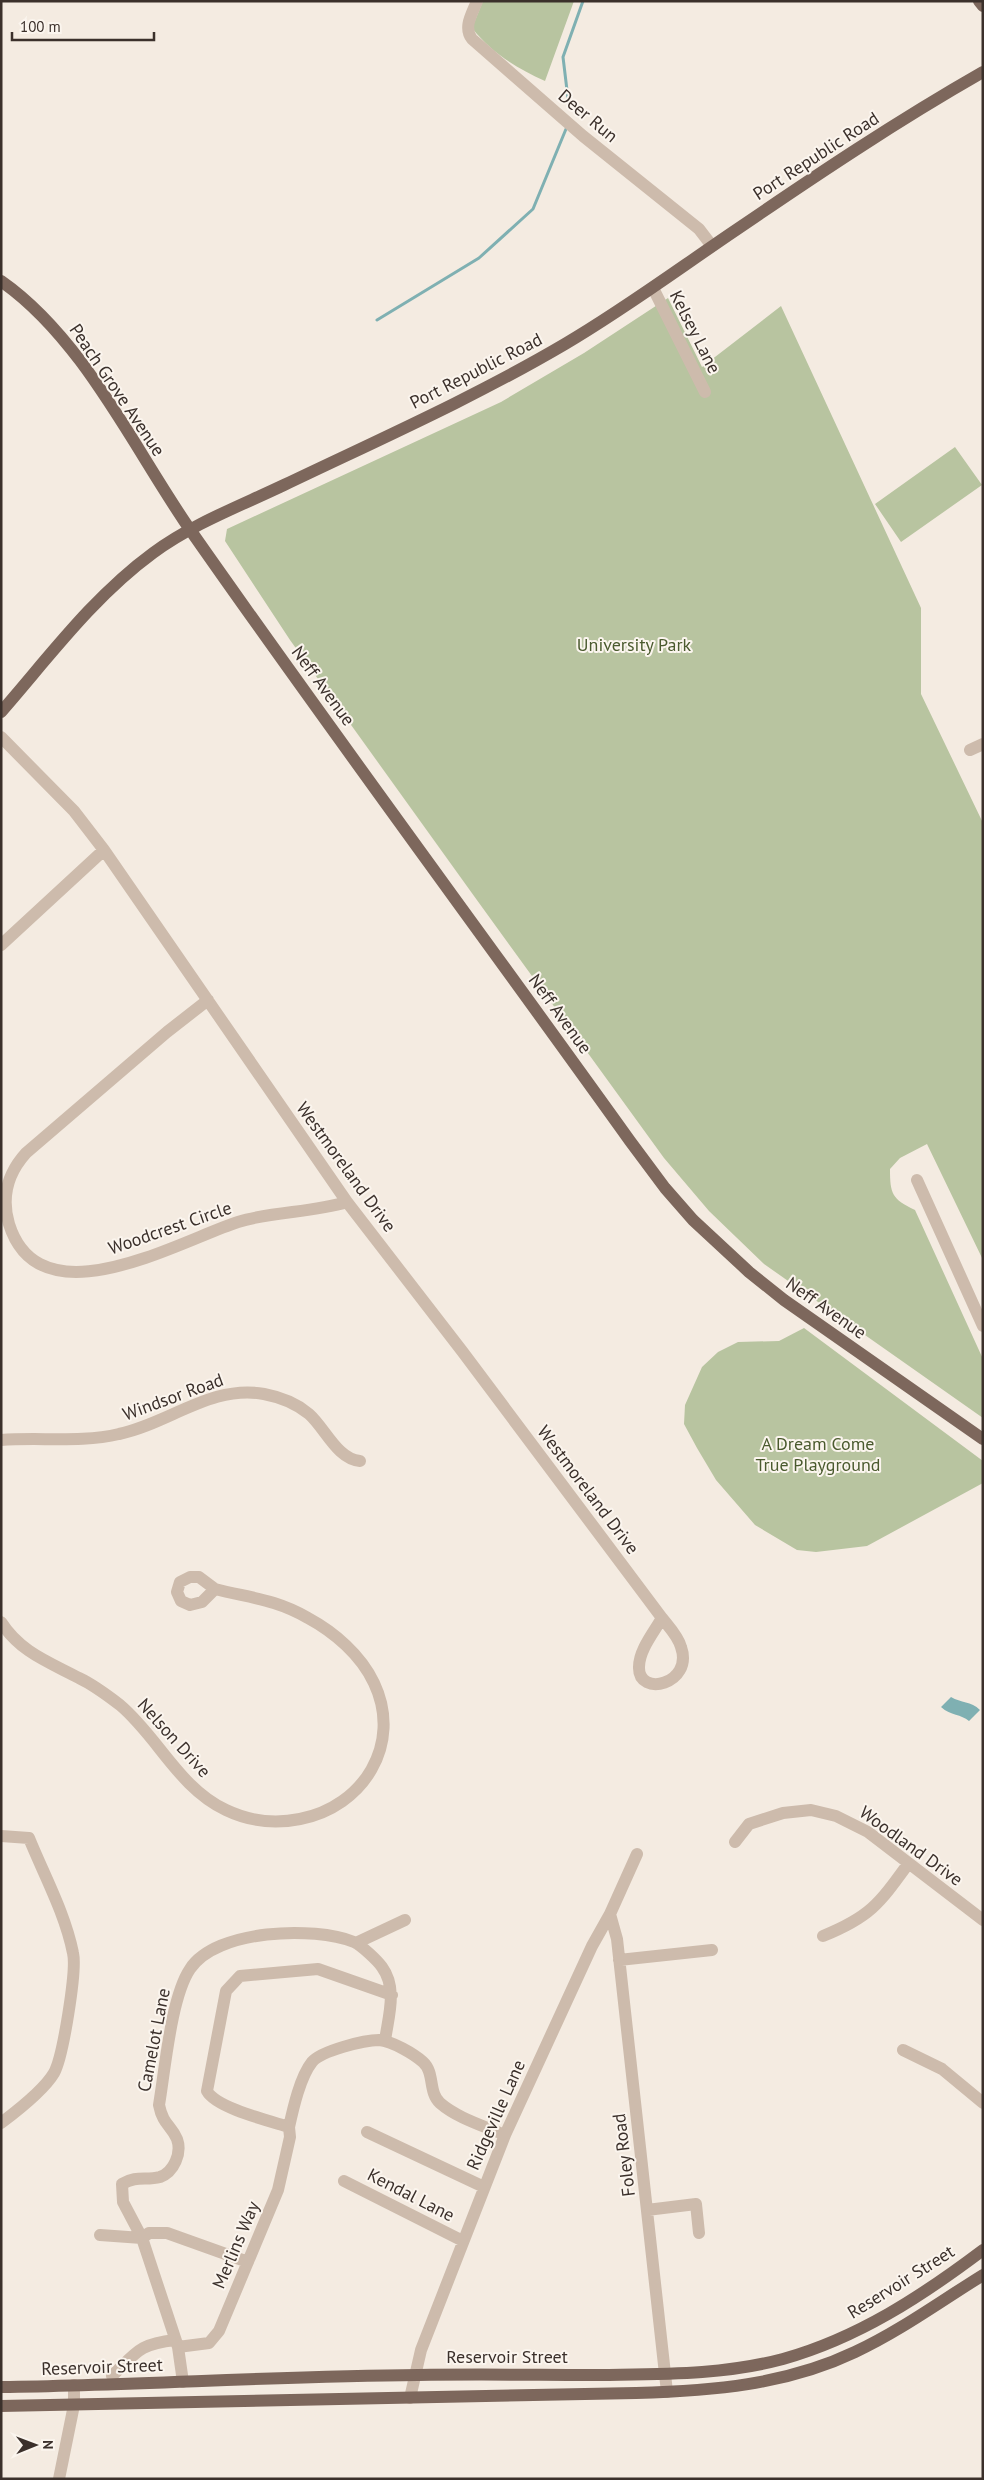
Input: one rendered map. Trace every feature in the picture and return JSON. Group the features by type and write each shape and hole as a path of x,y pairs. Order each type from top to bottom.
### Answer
{"main road":[{"path":"980,1 983,6"},
{"name":"Port Republic Road","path":"1,712 104,594 152,554 217,516 514,373 588,330 653,288 854,150 983,72"},
{"name":"Peach Grove Avenue","path":"1,281 41,313 74,352 191,530"},
{"name":"Neff Avenue","path":"191,530 630,1141 674,1199 728,1254 778,1295 983,1439"},
{"name":"Reservoir Street","path":"1,2387 416,2375 698,2374 745,2368 784,2358 832,2342 897,2310 983,2250"},
{"name":"Reservoir Street","path":"1,2406 667,2392 721,2389 763,2382 806,2371 855,2352 983,2275"}],"street":[{"name":"Deer Run","path":"477,1 468,26 468,33 472,40 583,136 699,229 712,246"},
{"name":"Kelsey Lane","path":"653,288 705,392"},
{"name":"Westmoreland Drive","path":"1,737 74,811 104,850 347,1202 462,1350 662,1618 678,1640 683,1662 681,1670 665,1682 651,1684 644,1681 640,1676 639,1661 662,1618"},
{"path":"970,750 983,744"},
{"path":"1,945 104,850"},
{"name":"Woodcrest Circle","path":"208,1000 167,1032 21,1159 8,1181 5,1198 8,1222 20,1245 31,1257 42,1264 65,1271 89,1272 142,1260 245,1220 312,1210 347,1202"},
{"path":"917,1180 983,1326"},
{"name":"Windsor Road","path":"1,1440 112,1436 147,1426 219,1396 250,1392 281,1398 299,1407 313,1418 345,1457 360,1462"},
{"name":"Nelson Drive","path":"1,1622 12,1637 31,1654 85,1681 120,1706 147,1732 184,1779 219,1807 245,1817 278,1822 308,1818 333,1808 360,1787 372,1771 379,1756 383,1735 383,1714 379,1694 372,1678 344,1644 309,1618 269,1600 215,1589"},
{"name":"Woodland Drive","path":"734,1842 749,1824 783,1813 812,1810 836,1816 858,1826 983,1920"},
{"path":"1,1836 30,1838 69,1938 74,1955 74,1972 60,2054 54,2073 45,2084 1,2123"},
{"name":"Ridgeville Lane","path":"410,2398 421,2350 504,2136 592,1946 610,1914 636,1854"},
{"path":"823,1936 851,1924 874,1908 908,1864"},
{"name":"Foley Road","path":"610,1914 619,1960 667,2392"},
{"path":"356,1943 405,1920"},
{"name":"Camelot Lane","path":"184,2382 176,2344 142,2238 124,2202 122,2184 131,2178 160,2176 174,2167 179,2152 177,2138 162,2119 159,2105 178,1993 190,1968 212,1950 240,1939 279,1933 324,1933 356,1943 383,1968 392,1995 385,2041"},
{"path":"619,1960 712,1950"},
{"path":"289,2127 241,2112 210,2097 207,2091 226,1991 240,1976 318,1969 392,1995"},
{"name":"Merlins Way","path":"176,2344 209,2343 219,2330 278,2190 290,2137 289,2127 306,2074 313,2061 326,2053 374,2041 385,2041"},
{"path":"385,2041 416,2057 425,2065 433,2093 439,2102 504,2136"},
{"path":"903,2050 942,2069 983,2103"},
{"path":"367,2132 484,2187"},
{"name":"Kendal Lane","path":"344,2181 463,2241"},
{"path":"648,2210 696,2204 699,2233"},
{"path":"100,2234 142,2238 149,2233 167,2233 248,2262"},
{"path":"112,2376 141,2348 150,2343 176,2344"},
{"path":"59,2479 74,2405 74,2385"}],"green space":[{"path":"483,1 574,1 545,81 505,59 472,28"},
{"name":"University Park","path":"668,298 702,367 781,306 921,608 921,694 983,823 983,1260 927,1144 900,1158 890,1169 894,1195 901,1202 915,1210 983,1359 983,1418 764,1264 709,1211 664,1158 474,896 290,640 225,541 227,529 501,402 584,353"},
{"path":"955,447 982,485 901,542 875,504"},
{"name":"A Dream Come True Playground","path":"804,1328 983,1461 983,1483 867,1546 816,1552 797,1550 755,1525 716,1480 697,1448 684,1424 685,1405 702,1367 718,1352 738,1342 779,1341"}],"water":[{"path":"951,1697 973,1705 980,1710 969,1721 948,1712 941,1707"}],"waterway":[{"path":"569,107 563,57 583,1"},
{"path":"377,320 479,258 533,209 566,129"}]}
